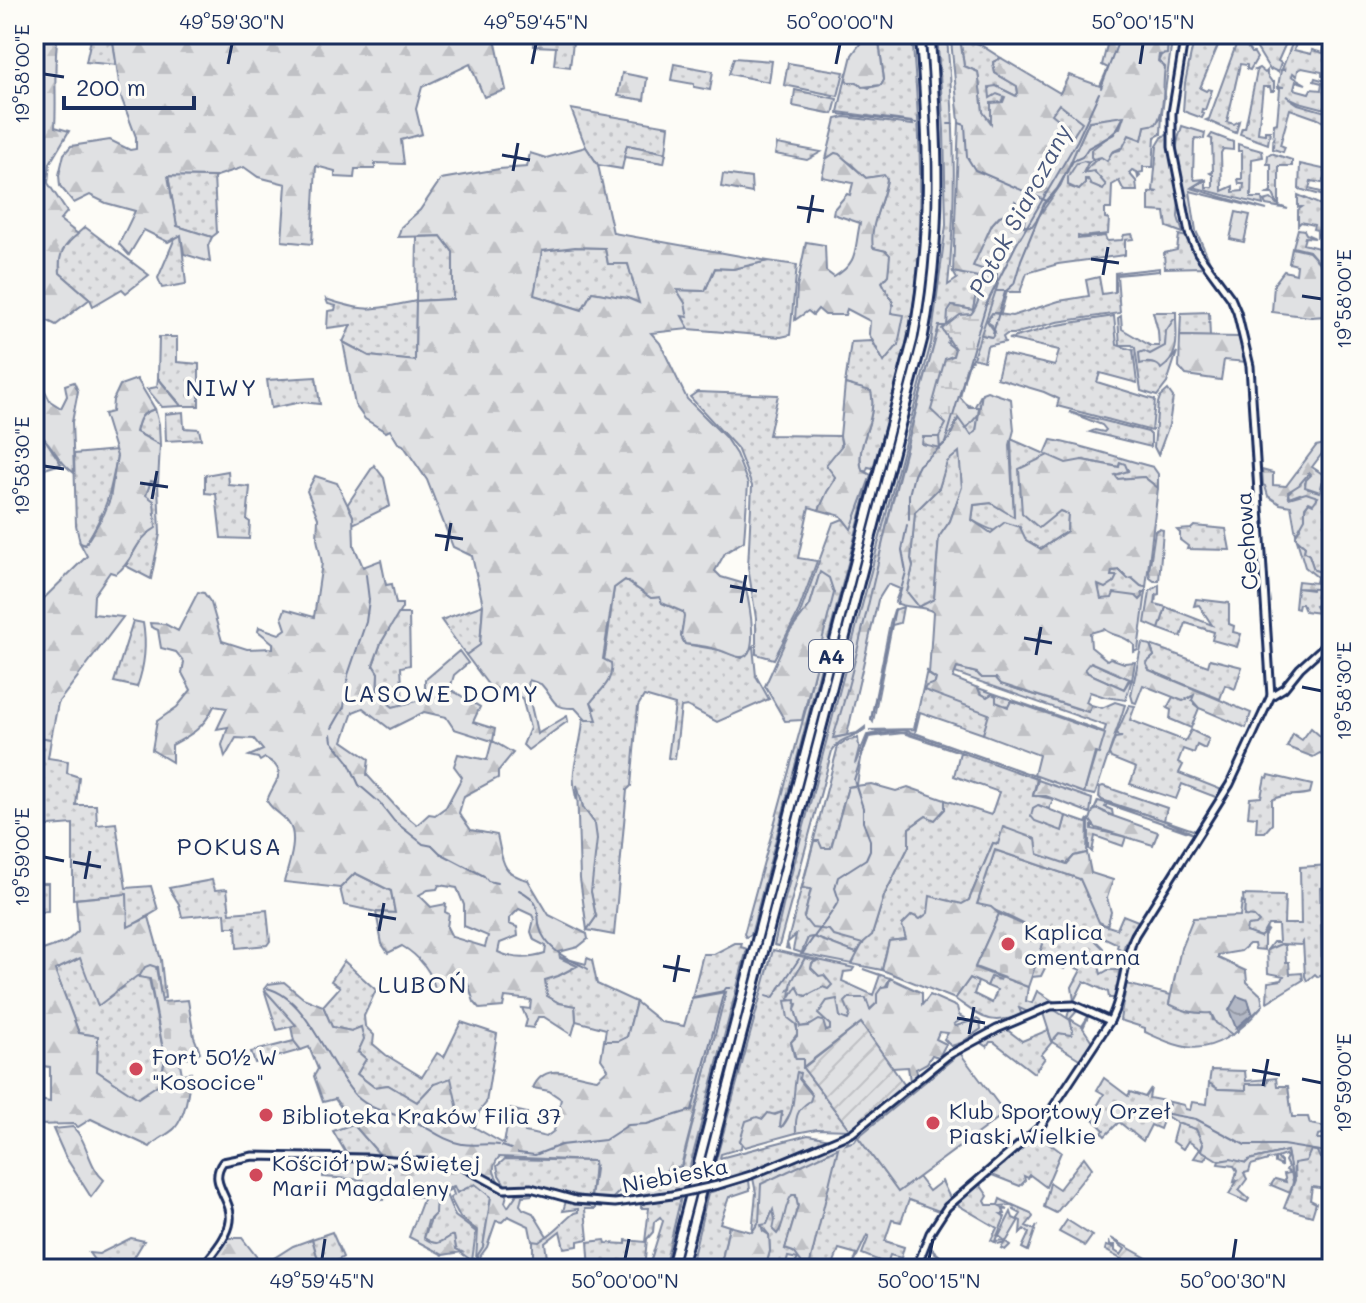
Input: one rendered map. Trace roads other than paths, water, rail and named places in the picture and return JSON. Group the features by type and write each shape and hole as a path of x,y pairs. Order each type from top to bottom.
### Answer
{"highway":[{"name":"A4","path":"671,1269 913,339 926,255 929,197 920,34"},
{"name":"A4","path":"681,1269 923,338 933,279 939,210 930,34"}],"street":[{"name":"Cechowa","path":"916,1269 934,1225 947,1207 1040,1127 1110,1021 1118,1004 1128,953 1135,935 1224,795 1271,696 1250,367 1231,298 1198,253 1189,233 1172,143 1171,117 1185,35"},
{"path":"1271,696 1284,688 1300,668 1332,639"},
{"name":"Niebieska","path":"201,1269 227,1231 230,1211 217,1180 223,1162 290,1156 459,1165 504,1189 531,1188 575,1200 615,1203 672,1195 751,1175 851,1134 947,1056 997,1029 1051,1006 1074,1005 1110,1021"}],"water":[{"path":"1237,996 1248,1000 1252,1014 1236,1028 1229,1010"}],"waterway":[{"name":"Potok Siarczany","path":"1101,88 1121,34"},
{"name":"Potok Siarczany","path":"909,520 909,495 914,475 919,465 945,443 986,305 1016,245 1077,141 1099,93"},
{"path":"838,114 916,123"},
{"path":"993,333 1005,292 1014,284 1044,204 1073,161 1082,157 1088,148 1114,134 1123,118"},
{"path":"959,123 965,125 967,157 975,170 1047,201"},
{"path":"948,124 953,124"},
{"name":"Potok Siarczany","path":"897,604 906,572 902,550 907,525"},
{"path":"332,728 344,707 348,675 366,622 369,600 366,575"},
{"name":"Potok Siarczany","path":"871,720 895,609"},
{"path":"868,736 894,732"},
{"path":"331,734 332,741 348,761 359,785 380,803 394,821 423,844 433,846 488,881 497,883"},
{"name":"Potok Siarczany","path":"803,953 839,900 835,888 838,877 866,859 870,850 863,808 854,780 868,735"},
{"path":"519,890 534,901 541,932 550,945 588,969"},
{"path":"766,996 773,998 799,959"},
{"name":"Potok Siarczany","path":"267,988 295,1005 346,1083 363,1102 418,1123 456,1143 499,1145"},
{"name":"Potok Siarczany","path":"518,1153 535,1155 561,1145 605,1140 628,1125 647,1124 692,1110 724,991 730,988"},
{"path":"693,997 724,991"},
{"path":"1163,1113 1196,1119 1245,1145 1283,1145 1332,1153"},
{"name":"Potok Siarczany","path":"502,1146 511,1149"}],"place":[{"name":"Kaplica cmentarna","path":"1008,944"},
{"name":"Fort 50½ W \"Kosocice\"","path":"136,1069"},
{"name":"Biblioteka Kraków Filia 37","path":"266,1115"},
{"name":"Klub Sportowy Orzeł Piaski Wielkie","path":"933,1123"},
{"name":"Kościół pw. Świętej Marii Magdaleny","path":"256,1175"}],"district":[{"name":"NIWY","path":"222,386"},
{"name":"LASOWE DOMY","path":"442,692"},
{"name":"POKUSA","path":"230,845"},
{"name":"LUBOŃ","path":"423,983"}]}
